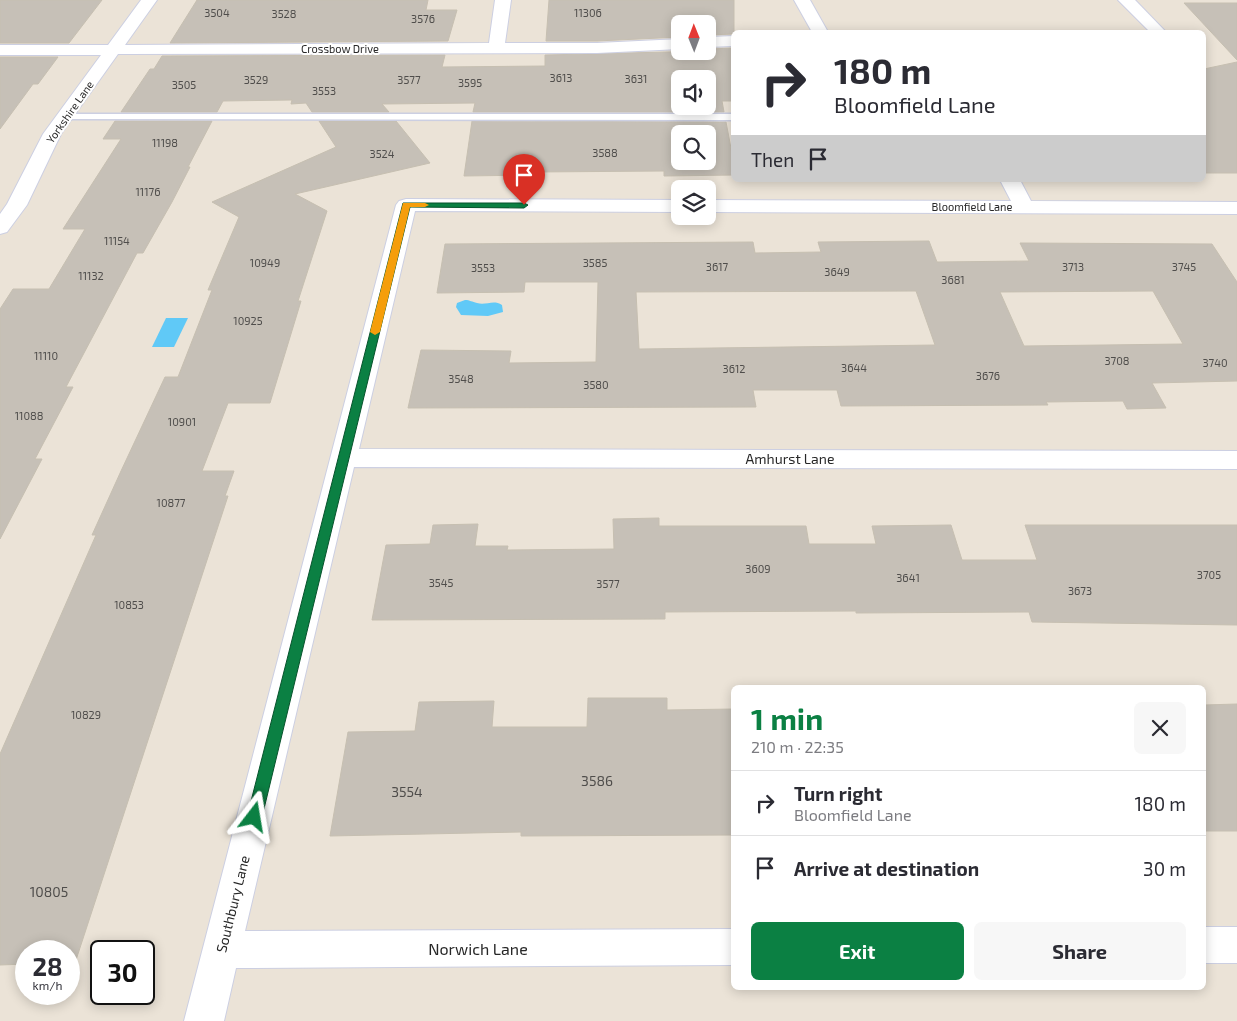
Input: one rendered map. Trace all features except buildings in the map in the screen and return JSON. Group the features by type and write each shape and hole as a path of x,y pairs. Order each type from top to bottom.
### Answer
{"street":[{"name":"Yorkshire Lane","path":"0,228 8,205 52,134 149,0"},
{"path":"496,48 504,0"},
{"path":"802,0 819,30"},
{"path":"1126,0 1156,30"},
{"path":"716,42 731,41"},
{"name":"Crossbow Drive","path":"0,50 597,48 671,44"},
{"path":"1011,182 1024,207"},
{"name":"Southbury Lane","path":"204,1021 406,205 671,206"},
{"name":"Bloomfield Lane","path":"716,206 1237,208"},
{"name":"Amhurst Lane","path":"344,458 1237,460"},
{"path":"1206,945 1237,945"},
{"name":"Norwich Lane","path":"222,950 731,947"}],"lane":[{"path":"66,117 731,117"}],"water":[{"path":"465,300 480,304 499,303 502,305 503,312 488,316 461,315 456,307 457,303"},
{"path":"166,318 188,318 174,347 152,347"}],"slow traffic":[{"path":"375,332 406,205 425,205"}],"route":[{"path":"254,817 406,205 524,205"}]}
